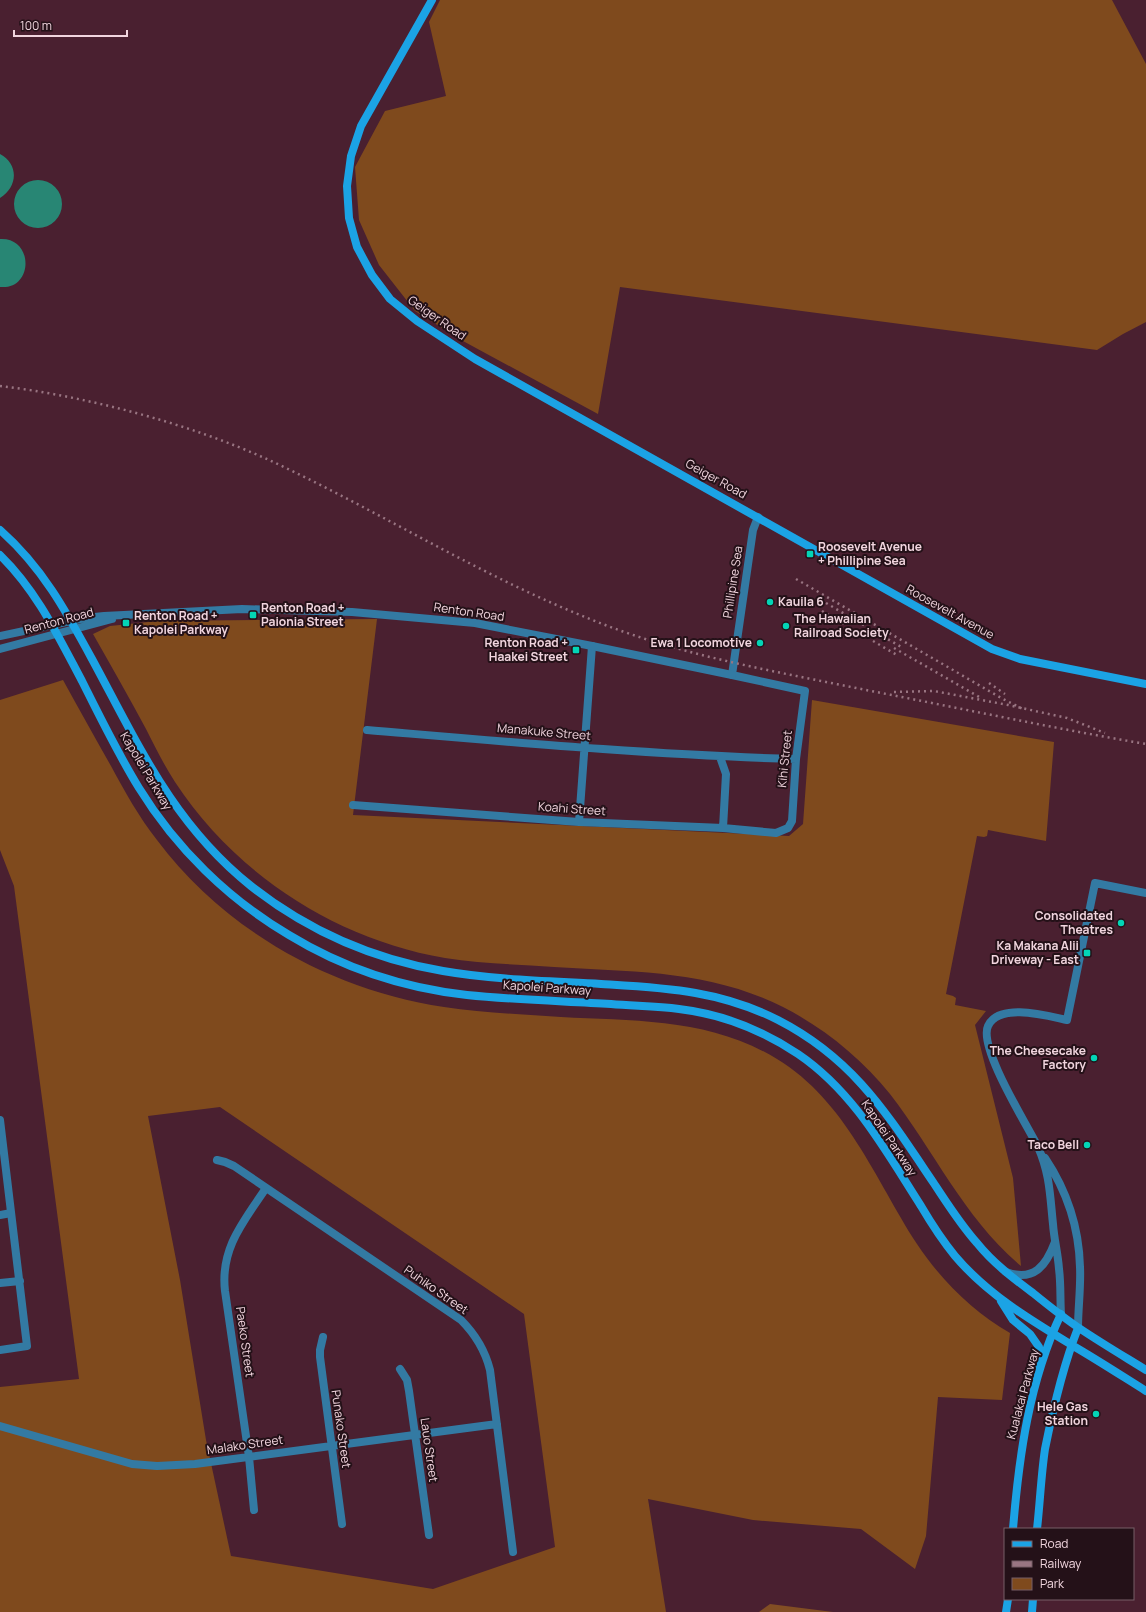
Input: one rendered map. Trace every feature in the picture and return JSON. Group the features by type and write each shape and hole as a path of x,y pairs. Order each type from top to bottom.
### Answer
{"main road":[{"name":"Geiger Road","path":"432,0 361,126 351,156 347,186 349,218 357,247 372,275 390,299 417,321 476,359 758,517"},
{"name":"Roosevelt Avenue","path":"758,517 996,651 1020,659 1146,684"},
{"name":"Kapolei Parkway","path":"0,530 32,562 54,592 143,755 176,808 202,840 232,869 281,907 318,929 359,948 380,956 423,968 467,975 681,990 732,1001 780,1021 825,1050 865,1087 887,1115 965,1229 988,1256 1006,1272 1078,1328 1146,1370"},
{"name":"Kapolei Parkway","path":"0,555 29,588 52,625 126,766 152,808 174,837 202,869 257,915 287,934 324,954 363,971 417,986 444,992 486,997 677,1009 724,1019 769,1037 812,1065 849,1099 870,1126 943,1241 974,1276 999,1297 1051,1334 1072,1345 1146,1391"},
{"path":"999,1297 1013,1320 1030,1334 1039,1347 1039,1375"},
{"name":"Kualakai Parkway","path":"1013,1528 1022,1445 1031,1401 1051,1334 1061,1314"},
{"path":"1037,1528 1045,1450 1059,1390 1078,1328"},
{"path":"1006,1612 1008,1600"},
{"path":"1032,1612 1033,1600"}],"street":[{"name":"Phillipine Sea","path":"732,675 753,530 758,517"},
{"name":"Renton Road","path":"0,636 93,617 242,609 352,612 475,623 805,691"},
{"name":"Renton Road","path":"0,649 76,630 124,615"},
{"path":"579,822 592,646"},
{"name":"Kihi Street","path":"788,828 792,821 796,759 805,691"},
{"name":"Manakuke Street","path":"366,730 584,748 720,757 796,759"},
{"path":"720,757 726,774 723,828"},
{"name":"Koahi Street","path":"353,805 579,822 723,828 776,833 788,828"},
{"path":"1078,1328 1080,1267 1074,1225 1062,1188 1038,1149 996,1067 988,1042 988,1026 994,1018 1006,1013 1036,1014 1067,1020 1095,883 1146,893"},
{"path":"0,1120 2,1148 27,1346 0,1350"},
{"path":"1038,1149 1050,1189 1059,1271 1061,1314"},
{"name":"Puhiko Street","path":"217,1160 234,1166 468,1327 480,1343 488,1361 490,1370 514,1552"},
{"name":"Paeko Street","path":"254,1510 249,1457 225,1291 224,1274 226,1258 235,1236 266,1188"},
{"path":"0,1214 11,1213"},
{"path":"1006,1272 1021,1275 1037,1271 1047,1260 1055,1242"},
{"path":"0,1284 20,1281"},
{"name":"Punako Street","path":"323,1337 320,1357 342,1524"},
{"name":"Lauo Street","path":"400,1369 408,1386 429,1535"},
{"name":"Malako Street","path":"0,1426 102,1456 145,1465 180,1466 497,1424"}],"green space":[{"path":"440,0 1112,0 1146,64 1146,322 1097,350 620,287 598,414 463,341 415,311 379,265 359,220 355,167 385,111 446,96 429,22"},
{"path":"377,619 353,815 789,836 803,824 812,700 1054,742 1046,841 988,830 987,836 977,836 946,994 956,998 955,1005 986,1011 975,1025 1013,1178 1021,1266 1001,1247 966,1206 906,1116 879,1081 854,1056 827,1034 813,1024 783,1007 755,995 699,979 642,972 486,963 445,958 405,949 365,936 292,898 258,874 228,846 200,815 175,782 93,634 110,626 158,621"},
{"path":"63,680 138,813 150,831 184,873 215,902 248,928 284,951 322,971 361,987 402,999 444,1007 473,1011 644,1021 699,1029 725,1036 752,1046 777,1059 801,1076 822,1096 841,1119 857,1143 917,1244 936,1270 971,1305 996,1325 1010,1333 1002,1400 938,1397 926,1536 915,1569 861,1529 753,1520 648,1499 666,1612 0,1612 0,1387 79,1379 14,886 0,850 0,700","holes":["220,1107 524,1314 555,1547 433,1589 231,1556 206,1440 180,1280 148,1116"]}],"shaded area":[{"path":"0,154 11,164 14,176 10,188 0,198"},
{"path":"33,180 43,180 55,187 62,199 62,209 55,221 43,228 33,228 25,224 18,217 14,209 14,199 18,191 25,184"},
{"path":"0,239 11,241 19,246 24,254 26,263 24,273 19,280 11,286 0,287"},
{"path":"770,1604 833,1612 759,1612"}],"railway":[{"path":"0,386 102,404 172,423 238,447 309,479 508,583 590,619 657,643 726,661 796,676 1041,725 1146,744"},
{"path":"796,579 1003,699 1023,709"},
{"path":"826,603 903,648"},
{"path":"822,611 844,624"},
{"path":"873,641 897,655"},
{"path":"894,648 981,698"},
{"path":"989,683 1005,694"},
{"path":"894,692 934,691 1008,705 1067,718 1105,733"}],"place":[{"name":"Roosevelt Avenue + Phillipine Sea","path":"810,554"},
{"name":"Kauila 6","path":"770,602"},
{"name":"Renton Road + Paionia Street","path":"253,615"},
{"name":"Renton Road + Kapolei Parkway","path":"126,623"},
{"name":"The Hawaiian Railroad Society","path":"786,626"},
{"name":"Ewa 1 Locomotive","path":"760,643"},
{"name":"Renton Road + Haakei Street","path":"576,650"},
{"name":"Consolidated Theatres","path":"1121,923"},
{"name":"Ka Makana Alii Driveway - East","path":"1087,953"},
{"name":"The Cheesecake Factory","path":"1094,1058"},
{"name":"Taco Bell","path":"1087,1145"},
{"name":"Hele Gas Station","path":"1096,1414"}]}
